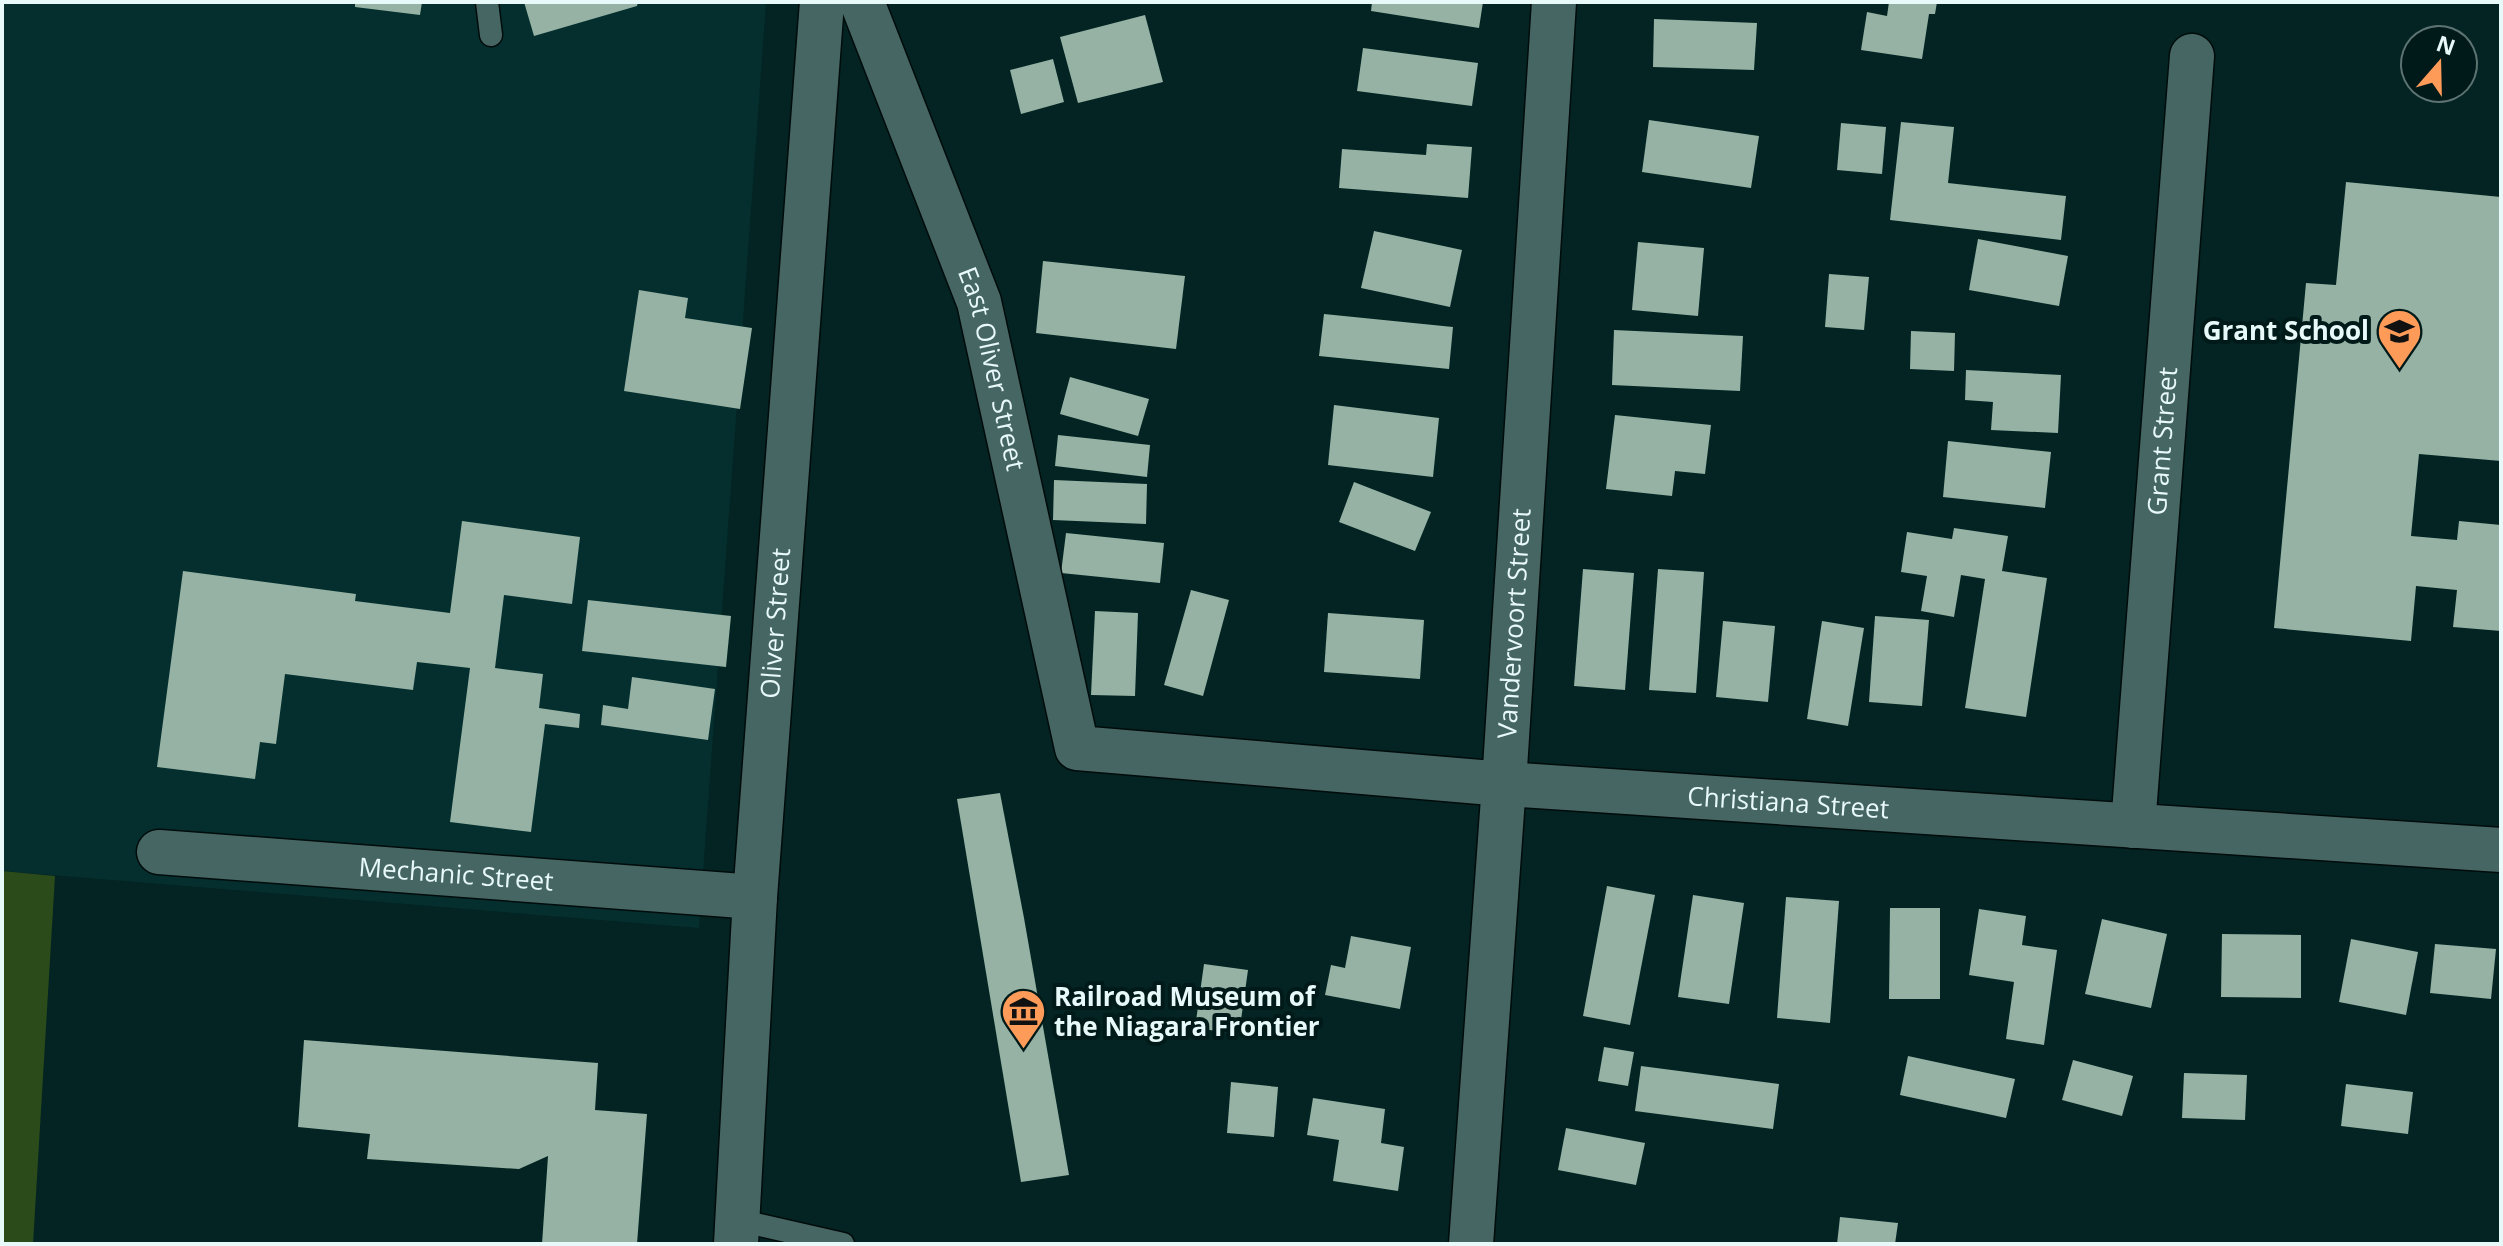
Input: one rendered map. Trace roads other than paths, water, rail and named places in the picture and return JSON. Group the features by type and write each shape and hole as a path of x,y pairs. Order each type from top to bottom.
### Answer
{"street":[{"name":"Oliver Street","path":"737,1232 755,897 822,2"},
{"name":"East Oliver Street","path":"862,2 979,302 1077,748"},
{"name":"Vandervoort Street","path":"1471,1244 1554,2"},
{"name":"Grant Street","path":"2133,826 2192,56"},
{"name":"Christiana Street","path":"1077,748 1504,784 2501,850"},
{"name":"Mechanic Street","path":"159,852 755,897"}],"lane":[{"path":"487,2 491,35"},
{"path":"737,1232 843,1244"}],"place":[{"name":"Grant School","path":"2400,370"},
{"name":"Railroad Museum of the Niagara Frontier","path":"1023,1051"}]}
